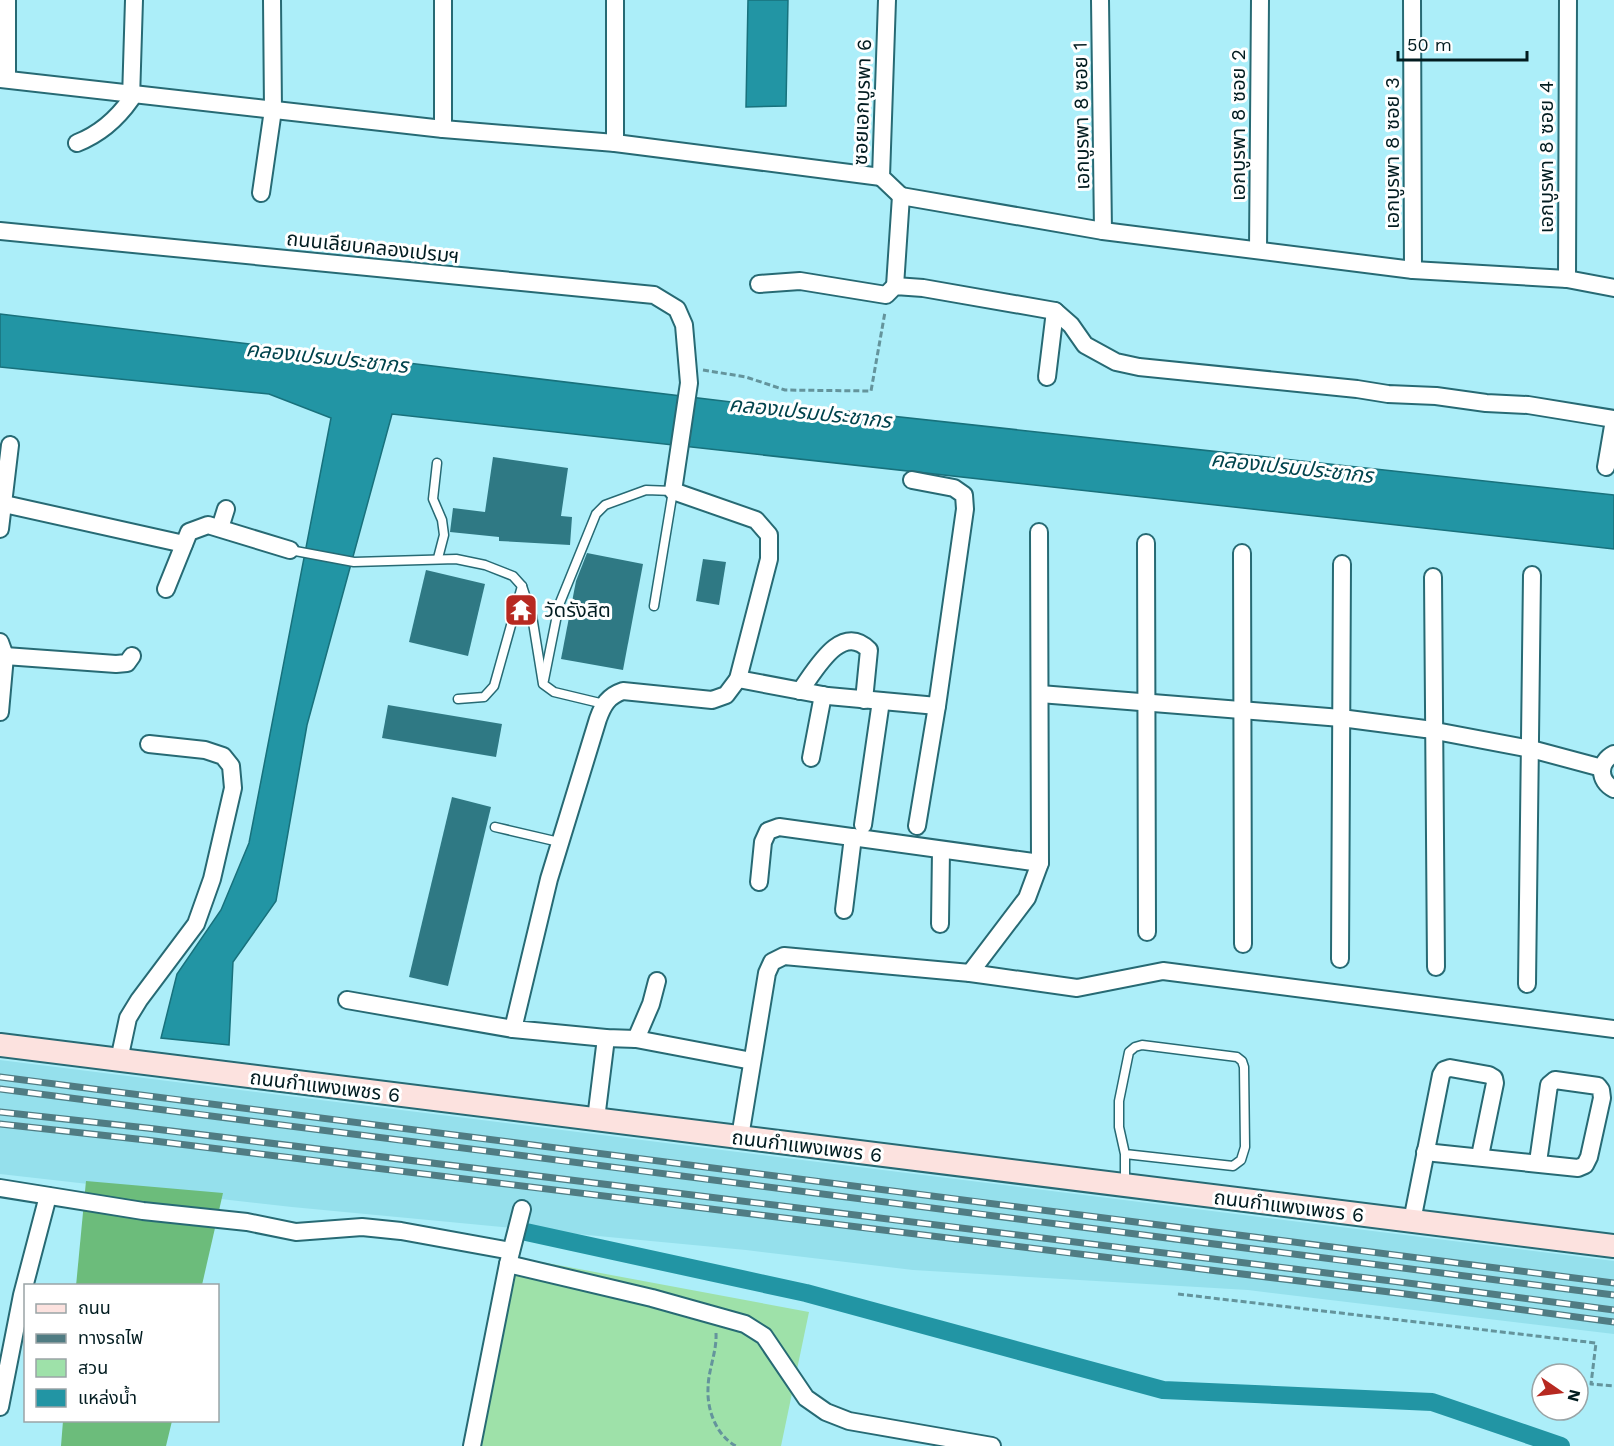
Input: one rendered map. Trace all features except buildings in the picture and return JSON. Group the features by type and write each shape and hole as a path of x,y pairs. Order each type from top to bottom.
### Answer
{"main road":[{"name":"ถนนกำแพงเพชร 6","path":"0,1045 1614,1246"}],"street":[{"path":"7,0 3,79 443,129 615,143 881,177"},
{"path":"77,143 90,138 106,127 128,104 132,95 134,0"},
{"path":"261,193 273,111 272,0"},
{"path":"442,0 443,129"},
{"path":"615,0 615,143"},
{"name":"ซอยเอกบูรพา 6","path":"887,0 881,177 901,196"},
{"name":"เอกบูรพา 8 ซอย 1","path":"1100,0 1103,231"},
{"name":"เอกบูรพา 8 ซอย 2","path":"1258,250 1260,0"},
{"name":"เอกบูรพา 8 ซอย 3","path":"1412,0 1413,270"},
{"name":"เอกบูรพา 8 ซอย 4","path":"1567,279 1568,0"},
{"path":"891,291 901,196 1103,231 1413,270 1567,279 1614,288"},
{"name":"ถนนเลียบคลองเปรมฯ","path":"0,231 654,295 677,309 684,325 688,376 673,491"},
{"path":"759,284 800,280 891,291 923,288 1055,311 1071,325 1085,345 1116,362 1139,367 1388,394 1436,396 1486,404 1528,405 1614,419 1606,467"},
{"path":"1047,377 1055,311"},
{"path":"0,530 10,445"},
{"path":"912,480 954,488 964,495 965,509 938,706 917,826"},
{"path":"513,1029 559,842 597,718 604,704 613,695 623,691 712,700 726,695 738,679 769,559 769,535 756,520 673,491"},
{"path":"2,504 184,544"},
{"path":"220,528 226,509"},
{"path":"166,589 189,532 198,527 208,525 290,550"},
{"path":"970,973 1027,898 1040,863 1039,532"},
{"path":"1146,543 1147,932"},
{"path":"1242,553 1243,944"},
{"path":"1340,959 1342,564"},
{"path":"1527,984 1532,575"},
{"path":"1433,577 1436,967"},
{"path":"800,691 837,645 852,640 869,650 864,700"},
{"path":"1,704 3,649 116,664 127,663 132,656"},
{"path":"738,679 823,695 938,706"},
{"path":"1040,694 1341,718 1433,731 1531,750 1602,768"},
{"path":"811,758 823,695"},
{"path":"844,910 881,701"},
{"path":"119,1060 128,1018 196,924 213,879 233,788 231,766 224,756 205,750 149,744"},
{"path":"1614,754 1608,757 1602,768 1604,781 1614,789"},
{"path":"759,882 763,842 768,831 779,828 858,831 941,850 1040,863"},
{"path":"939,924 941,850"},
{"path":"740,1137 767,973 772,962 784,956 970,973 1077,988 1163,971 1614,1029"},
{"path":"636,1039 651,1004 657,981"},
{"path":"347,1000 513,1029 636,1039 752,1060"},
{"path":"596,1119 606,1038"},
{"path":"1412,1221 1441,1075 1444,1070 1450,1068 1494,1077 1495,1083 1480,1156"},
{"path":"1425,1152 1538,1162 1578,1168 1585,1165 1589,1157 1602,1098 1602,1090 1598,1086 1551,1081 1538,1162"},
{"path":"0,1188 143,1211 247,1222 296,1232 362,1227 401,1231 509,1258 745,1324 764,1336 806,1398 826,1412 849,1421 992,1446"},
{"path":"25,1284 48,1196"},
{"path":"472,1446 509,1258 522,1209"},
{"path":"0,1407 24,1287"}],"lane":[{"path":"437,463 433,499 442,520 444,535 438,558"},
{"path":"543,684 559,605 596,514 605,505 646,490 673,491 654,606"},
{"path":"290,550 354,562 456,559 485,565 513,576 522,586 532,616 543,684 554,692 604,704"},
{"path":"458,699 484,697 494,686 522,586"},
{"path":"495,827 559,842"},
{"path":"1125,1154 1233,1166 1241,1160 1245,1147 1242,1061 1237,1057 1142,1045 1129,1052 1119,1101 1119,1127 1125,1154 1125,1185"}],"path":[{"path":"688,376 746,377 785,390 871,391 891,291"},
{"path":"1178,1294 1596,1343 1591,1384 1614,1386"},
{"path":"715,1316 717,1344 708,1389 712,1417 726,1440 736,1446"}],"shaded area":[{"path":"0,1060 1614,1261 1614,1334 1248,1290 913,1270 746,1250 292,1207 0,1174"}],"green space":[{"path":"86,1181 223,1193 202,1284 76,1284"},
{"path":"504,1255 809,1312 781,1446 482,1446"},
{"path":"63,1422 172,1422 166,1446 61,1446"}],"water":[{"path":"748,0 788,0 786,106 746,107"},
{"name":"คลองเปรมประชากร","path":"0,314 748,404 827,409 1614,495 1614,549 392,414 307,725 276,901 233,962 229,1045 161,1038 177,974 221,910 249,843 331,418 269,394 0,367"}],"waterway":[{"path":"526,1232 806,1293 1163,1390 1432,1402 1561,1446"}],"railway":[{"path":"0,1077 1614,1283"},
{"path":"0,1089 1614,1295"},
{"path":"0,1112 147,1128 1614,1310"},
{"path":"0,1124 1398,1293 1614,1322"}],"place":[{"name":"วัดรังสิต","path":"521,610"}]}
